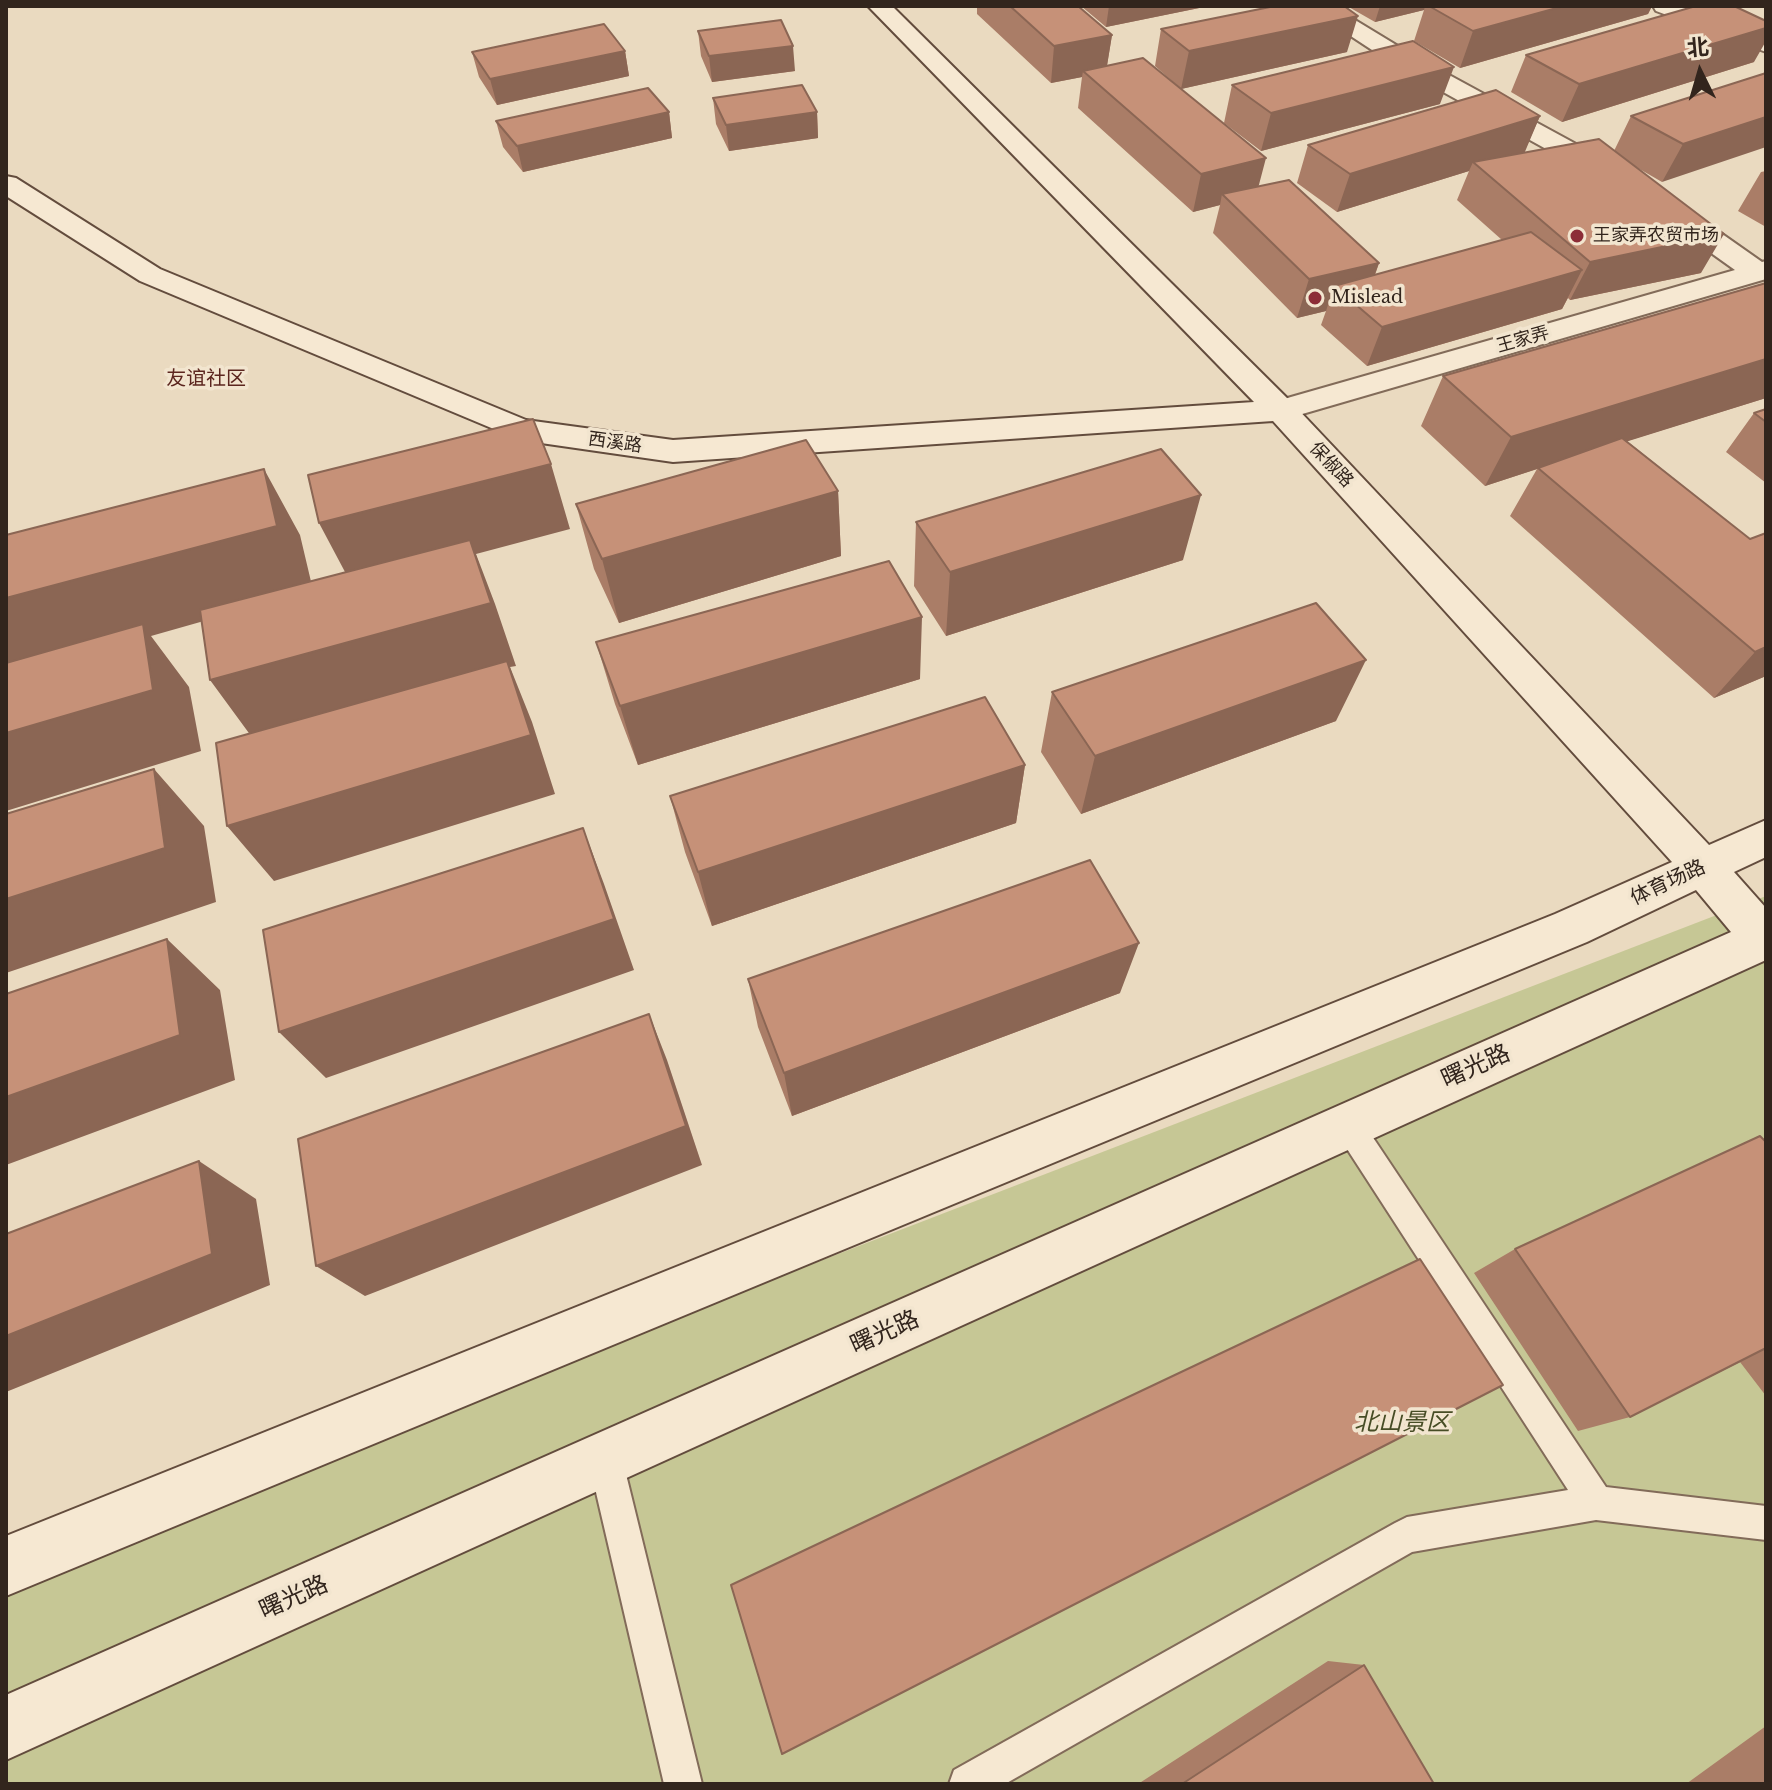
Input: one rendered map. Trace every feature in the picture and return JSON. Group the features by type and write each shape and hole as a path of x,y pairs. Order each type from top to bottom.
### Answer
{"main road":[{"name":"保俶路","path":"879,6 1281,410 1765,938"},
{"path":"1316,6 1407,62 1636,187 1761,271"},
{"path":"1664,6 1766,45"},
{"path":"1726,29 1766,19"},
{"name":"西溪路","path":"6,184 150,275 520,430 673,451 1281,410"},
{"name":"王家弄","path":"1281,410 1761,271"},
{"name":"体育场路","path":"6,1566 1571,928 1766,838"},
{"name":"曙光路","path":"6,1728 1765,938"}],"lane":[{"path":"1348,1125 1596,1503"},
{"path":"605,1458 683,1784"},
{"path":"968,1784 1407,1535 1596,1503 1766,1523"}],"green space":[{"name":"北山景区","path":"1766,896 1766,1784 6,1784 6,1575"}],"building":[{"path":"1010,6 1078,6 1112,35 1054,46"},
{"path":"1275,6 1344,6 1358,16 1189,51 1161,29"},
{"path":"1429,6 1564,6 1473,31"},
{"path":"1696,6 1734,6 1766,21 1766,28 1579,84 1526,55"},
{"path":"781,20 793,46 709,56 698,31"},
{"path":"604,24 625,51 490,79 472,52"},
{"path":"1413,41 1454,67 1271,113 1232,85"},
{"path":"1143,58 1266,158 1201,174 1083,71"},
{"path":"1766,73 1766,117 1683,144 1631,116"},
{"path":"802,85 817,112 726,125 713,98"},
{"path":"648,88 669,112 517,146 496,121"},
{"path":"1496,90 1540,116 1350,174 1308,145"},
{"path":"1599,139 1724,234 1590,262 1473,162"},
{"path":"1289,180 1379,263 1309,279 1222,194"},
{"path":"1531,232 1582,270 1382,327 1334,286"},
{"path":"1766,283 1766,359 1511,437 1443,376"},
{"path":"1766,409 1766,422 1754,413"},
{"path":"533,419 551,464 319,523 308,475"},
{"path":"1622,438 1750,539 1766,533 1766,647 1755,652 1538,468"},
{"path":"806,440 838,491 602,559 576,504"},
{"path":"1161,449 1201,495 950,572 916,522"},
{"path":"264,469 277,526 6,598 6,535"},
{"path":"470,540 491,603 210,680 200,610"},
{"path":"889,561 922,617 620,706 596,642"},
{"path":"1316,603 1366,660 1095,756 1052,692"},
{"path":"143,624 153,690 6,733 6,663"},
{"path":"507,661 531,735 227,826 216,743"},
{"path":"985,697 1025,765 698,872 670,796"},
{"path":"154,769 165,848 6,899 6,814"},
{"path":"583,828 614,919 279,1032 263,930"},
{"path":"1090,860 1139,943 784,1073 748,979"},
{"path":"167,939 180,1035 6,1097 6,994"},
{"path":"649,1014 686,1126 316,1266 298,1139"},
{"path":"1760,1136 1766,1142 1766,1348 1630,1417 1515,1249"},
{"path":"199,1161 212,1254 6,1336 6,1234"},
{"path":"1420,1259 1503,1385 782,1754 731,1585"},
{"path":"1364,1665 1434,1784 1182,1784"}],"place":[{"name":"王家弄农贸市场","path":"1577,236"},
{"name":"Mislead","path":"1315,298"}],"district":[{"name":"友谊社区","path":"206,379"}]}
